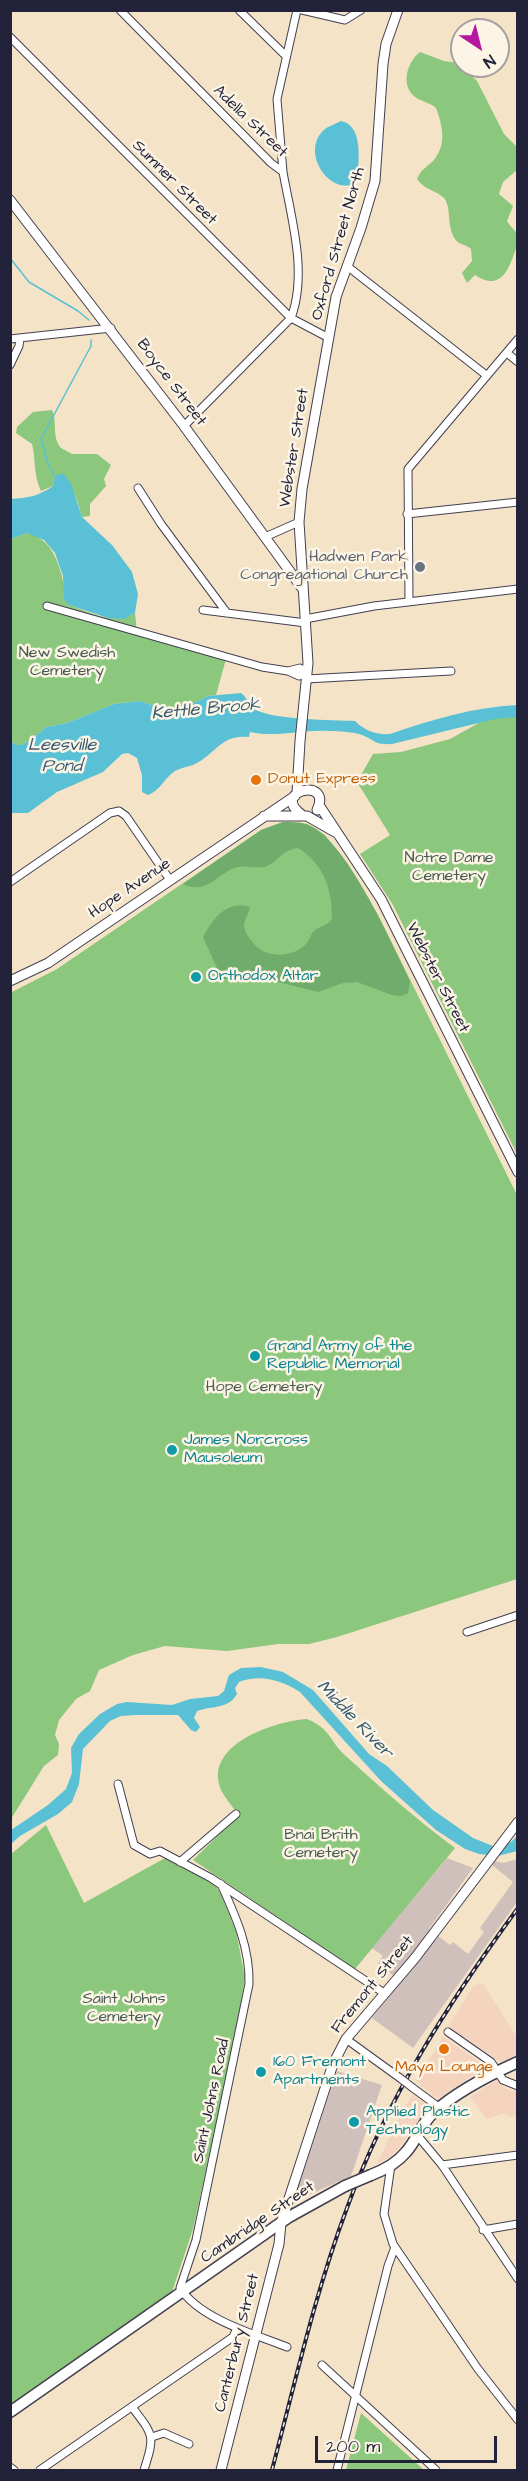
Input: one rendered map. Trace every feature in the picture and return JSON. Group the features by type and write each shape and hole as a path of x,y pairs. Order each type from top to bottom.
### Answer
{"main road":[{"name":"Cambridge Street","path":"10,2412 281,2223 327,2194 390,2165 408,2151 427,2120 440,2108 497,2072 518,2062"}],"street":[{"name":"Adella Street","path":"120,10 271,163 283,172 297,270 297,297 291,318"},
{"path":"238,10 286,56"},
{"path":"283,172 277,99 297,10"},
{"path":"302,10 345,20 361,10"},
{"name":"Oxford Street North","path":"327,341 336,297 375,181 383,64 386,44 398,10"},
{"name":"Sumner Street","path":"10,37 291,318 327,341"},
{"name":"Boyce Street","path":"10,200 111,328 302,588"},
{"path":"347,266 486,375"},
{"path":"184,426 291,318"},
{"path":"10,339 111,328"},
{"path":"10,365 19,346 20,338"},
{"path":"408,602 408,469 518,339"},
{"name":"Webster Street","path":"296,794 300,771 300,741 307,676 299,522 302,489 327,341"},
{"path":"507,353 518,362"},
{"path":"138,488 161,524 227,613"},
{"path":"407,514 518,502"},
{"path":"265,537 299,522"},
{"path":"203,610 305,621 408,602 518,589"},
{"path":"47,606 262,667 288,671 300,668 307,676 451,671"},
{"name":"Webster Street","path":"300,771 310,790"},
{"path":"264,816 304,815 316,811 319,805 318,795 310,790 296,794 294,806 304,815 325,825 341,838"},
{"name":"Hope Avenue","path":"10,981 54,959 296,794"},
{"name":"Webster Street","path":"319,805 381,899 518,1172"},
{"path":"10,882 110,813 118,811 126,816 170,880"},
{"path":"467,1632 516,1618"},
{"path":"118,1784 134,1845 150,1854 160,1851 221,1884 384,1993"},
{"path":"180,1862 236,1814"},
{"name":"Fremont Street","path":"281,2223 333,2064 346,2039 415,1958 518,1822"},
{"name":"Saint Johns Road","path":"183,2292 180,2288 196,2240 249,1984 247,1958 235,1913 221,1884"},
{"path":"235,1913 244,1900"},
{"path":"448,2032 491,2062 508,2084 518,2086"},
{"path":"346,2039 440,2108"},
{"path":"417,2135 442,2165 483,2230 518,2279"},
{"path":"442,2165 518,2155"},
{"path":"390,2165 384,2214 395,2247 478,2369 518,2420"},
{"name":"Canterbury Street","path":"220,2470 279,2244 281,2223"},
{"path":"483,2230 518,2223"},
{"path":"337,2470 388,2266 395,2247"},
{"path":"183,2292 199,2307 237,2328 287,2348"},
{"path":"40,2470 233,2337 237,2328"},
{"path":"322,2365 436,2470"},
{"path":"132,2407 152,2437 144,2470"},
{"path":"152,2437 164,2433 189,2444"},
{"path":"10,2467 14,2470"}],"shaded area":[{"path":"447,1858 473,1868 429,1929 450,1945 453,1942 468,1954 484,1932 480,1928 513,1882 492,1865 495,1861 503,1863 517,1859 517,1902 413,2048 372,2018 401,1982 378,1963 383,1956 372,1948"},
{"path":"483,1984 517,2037 517,2055 501,2062 446,2030 474,1985"},
{"path":"443,2037 486,2066 438,2099 416,2081"},
{"name":"Applied Plastic Technology","path":"337,2071 382,2085 351,2176 306,2196 299,2192 298,2188"},
{"path":"497,2080 504,2088 517,2092 517,2116 509,2117 505,2113 487,2119 470,2097"},
{"path":"413,2095 428,2106 398,2149 377,2164 402,2110"}],"green space":[{"path":"420,52 450,62 450,78 474,78 504,134 517,147 517,170 503,182 499,194 513,206 507,221 517,234 518,243 508,268 500,278 495,280 489,281 475,275 467,283 462,273 472,261 471,249 458,242 452,234 448,207 444,198 417,179 437,155 442,136 436,108 416,98 407,85 407,73"},
{"path":"52,410 56,439 61,448 72,454 97,454 111,465 104,479 106,486 90,504 90,516 82,517 74,494 55,478 53,486 41,491 32,444 16,433 17,427 33,412"},
{"name":"New Swedish Cemetery","path":"27,533 38,537 53,552 61,572 69,605 111,618 127,617 135,613 137,633 226,659 216,695 208,696 174,713 140,701 114,704 67,723 46,727 32,739 16,745 11,740 11,539"},
{"name":"Notre Dame Cemetery","path":"517,716 517,1154 393,905 360,854 390,835 357,782 373,754 401,752 450,739 486,719"},
{"name":"Hope Cemetery","path":"283,822 307,824 325,835 348,866 377,913 518,1197 517,1579 309,1644 278,1644 227,1651 165,1646 133,1655 99,1670 90,1691 76,1699 59,1720 55,1735 59,1744 58,1755 44,1766 11,1819 10,993 57,969 261,830"},
{"path":"283,822 306,824 321,833 336,848 366,893 392,943 410,981 408,993 402,996 392,995 357,982 343,983 318,992 266,979 222,979 203,937 216,918 227,909 234,906 250,907 244,924 249,938 260,950 280,955 295,952 301,948 313,932 332,919 332,908 325,878 307,854 298,848 285,852 267,866 231,869 207,885 192,887 183,884 261,830"},
{"name":"Bnai Brith Cemetery","path":"307,1719 322,1727 341,1752 413,1815 455,1848 355,1969 193,1860 238,1816 219,1784 219,1769 224,1756 248,1736 263,1729"},
{"name":"Saint Johns Cemetery","path":"46,1825 84,1903 165,1858 215,1885 236,1931 245,1978 235,2037 193,2229 172,2292 11,2405 10,1855"},
{"path":"361,2413 424,2470 346,2470"}],"water":[{"path":"341,121 349,124 354,130 359,157 357,183 347,186 337,184 321,170 315,149 317,139 324,130"},
{"path":"59,474 64,474 71,484 82,517 112,545 132,572 138,594 135,613 124,619 108,618 69,605 64,599 63,576 55,553 44,540 27,533 11,539 11,499 43,492 53,486"},
{"name":"Leesville Pond","path":"241,693 254,709 265,713 304,719 355,721 367,730 380,734 390,734 453,715 501,706 517,705 517,717 495,719 392,744 379,743 362,735 342,731 271,734 250,732 249,737 232,738 197,763 175,771 156,791 148,795 142,792 142,775 137,758 128,753 122,754 103,772 57,792 28,813 11,813 10,740 16,745 21,745 46,727 67,723 114,704 140,701 174,713 208,696"},
{"path":"261,1667 283,1672 313,1690 369,1754 387,1766 433,1810 473,1838 493,1846 511,1842 518,1835 517,1851 498,1856 479,1854 465,1849 436,1830 381,1781 300,1692 278,1681 263,1678 239,1682 235,1688 237,1694 234,1699 219,1706 197,1711 194,1718 200,1727 196,1732 191,1730 178,1715 121,1716 110,1721 83,1749 79,1784 72,1802 58,1814 20,1836 11,1844 11,1830 48,1805 66,1789 72,1773 71,1748 79,1734 100,1714 117,1704 127,1702 172,1705 190,1699 218,1696 224,1691 229,1675 241,1668"}],"waterway":[{"path":"10,258 29,282 89,320"},
{"path":"55,478 41,439 91,346 91,340"}],"railway":[{"path":"272,2470 325,2273 363,2167 400,2090 444,2015 518,1908"}],"place":[{"name":"Hadwen Park Congregational Church","path":"420,567"},
{"name":"Donut Express","path":"256,780"},
{"name":"Orthodox Altar","path":"196,977"},
{"name":"Grand Army of the Republic Memorial","path":"255,1356"},
{"name":"James Norcross Mausoleum","path":"172,1450"},
{"name":"Maya Lounge","path":"444,2049"},
{"name":"160 Fremont Apartments","path":"261,2072"},
{"name":"Applied Plastic Technology","path":"354,2122"}],"water label":[{"name":"Kettle Brook","path":"206,710"},
{"name":"Middle River","path":"354,1720"}]}
